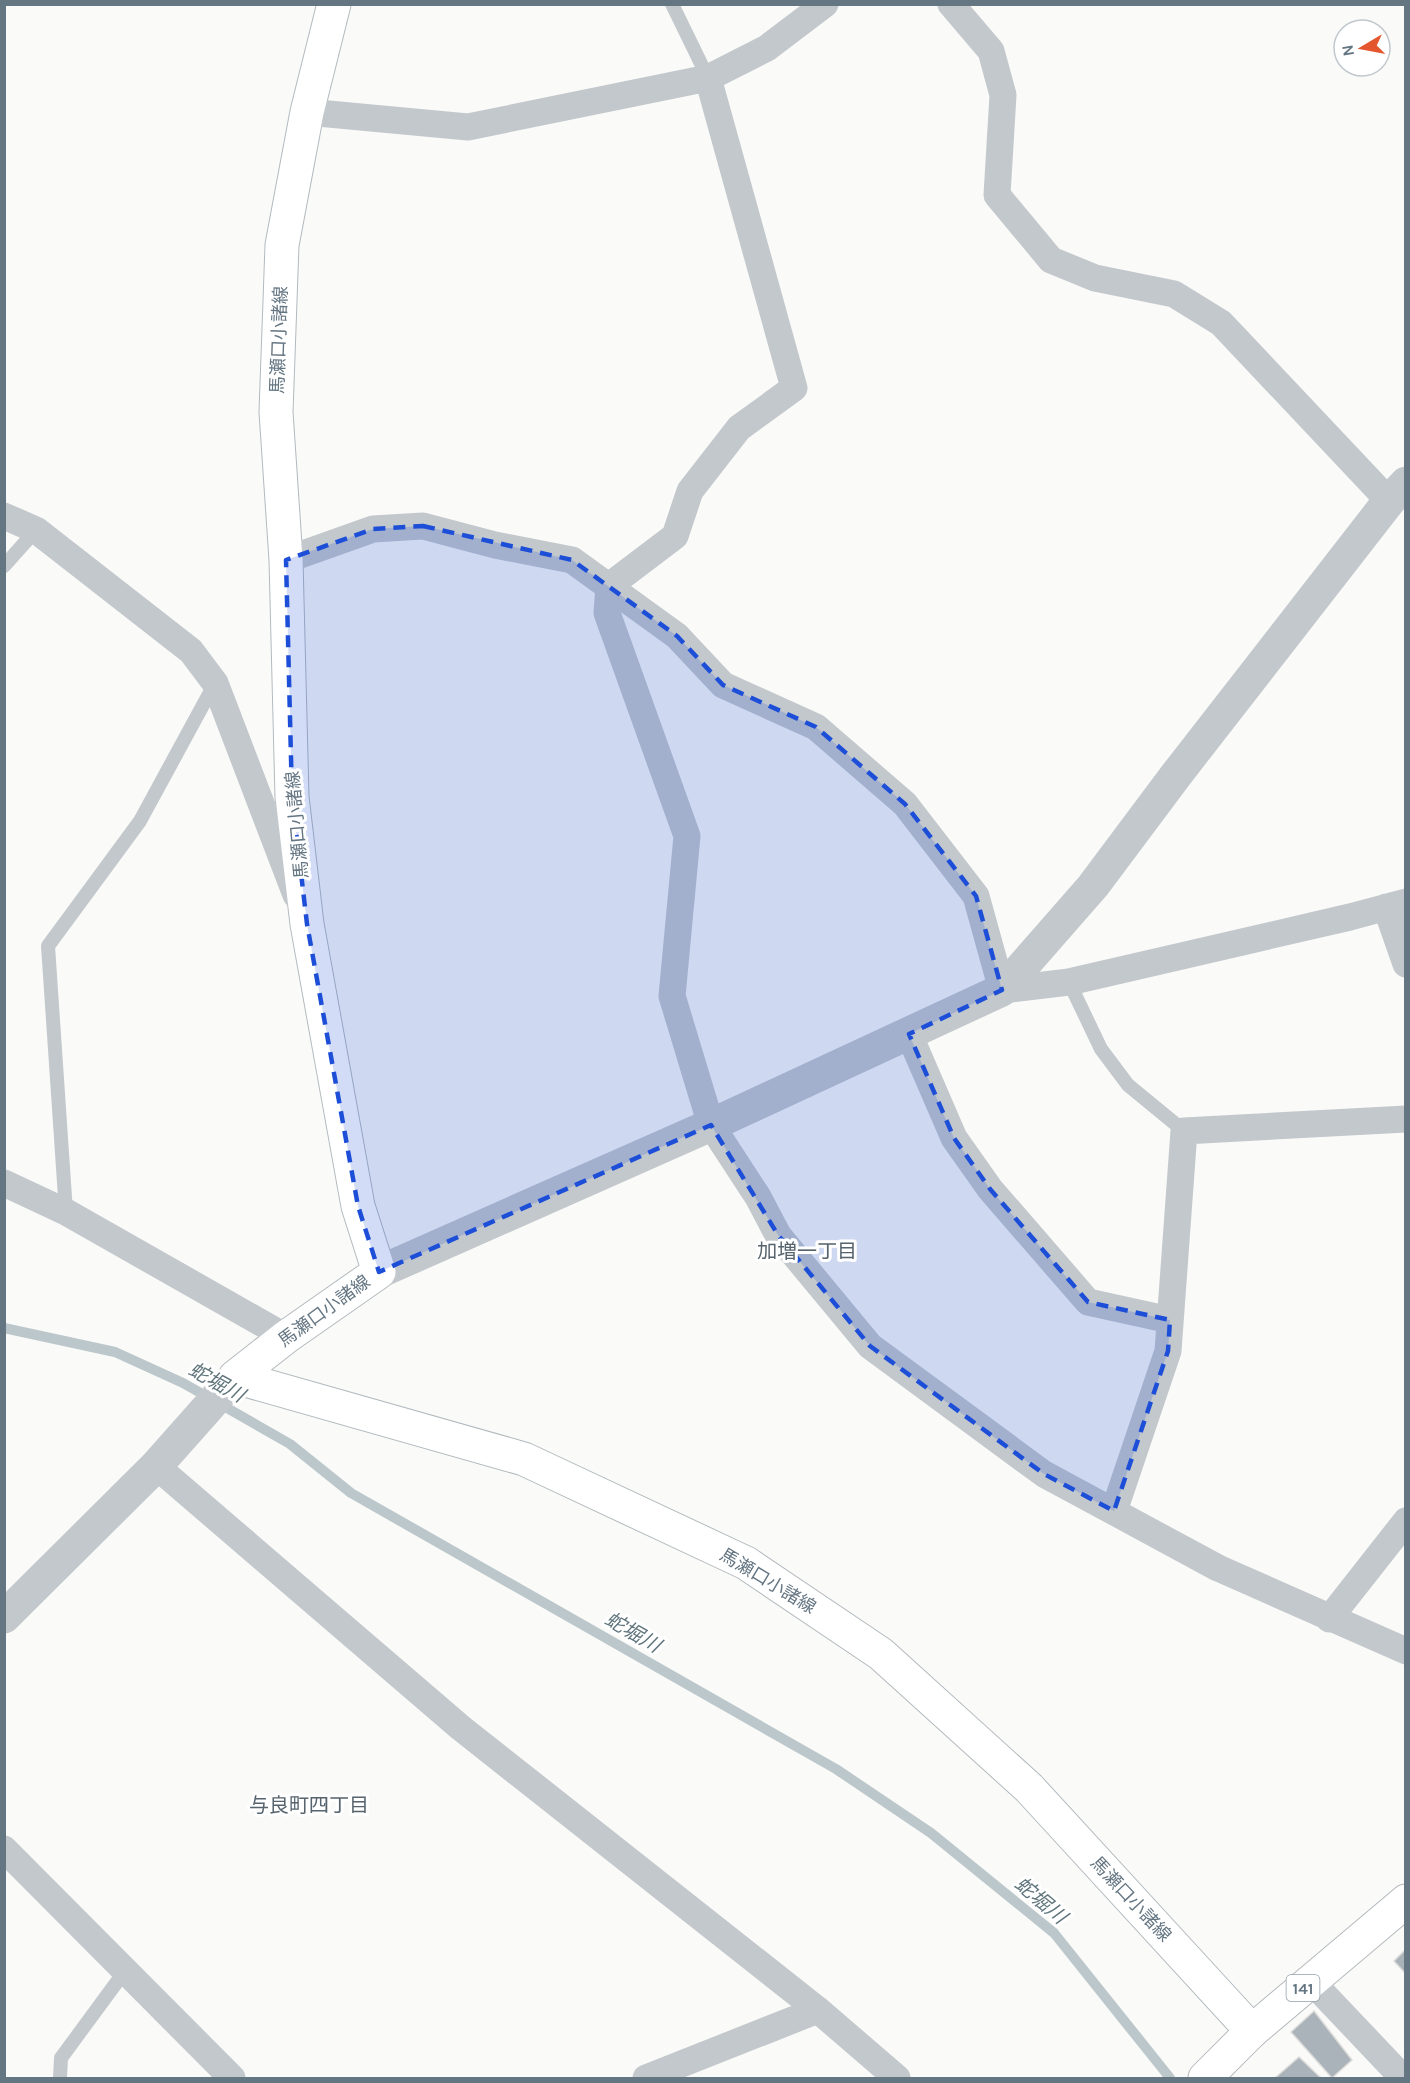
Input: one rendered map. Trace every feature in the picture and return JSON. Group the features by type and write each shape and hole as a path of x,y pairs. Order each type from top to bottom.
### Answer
{"main road":[{"name":"馬瀬口小諸線","path":"235,1377 285,1337 379,1272 358,1206 307,924 292,797 285,560 276,412 282,245 307,112 334,4"},
{"name":"馬瀬口小諸線","path":"235,1377 524,1459 746,1563 881,1654 1029,1788 1252,2031"},
{"name":"141","path":"1204,2079 1252,2031 1406,1901"}],"street":[{"path":"307,112 468,127 708,78 767,48 825,4"},
{"path":"951,4 991,51 1004,95 997,195 1051,260 1095,278 1174,294 1221,323 1397,492 1093,886 1002,990"},
{"path":"708,78 794,388 739,428 690,491 675,536 609,586 607,613 687,836 672,996 711,1125 758,1197 778,1235 870,1346 1044,1474 1218,1568 1406,1652"},
{"path":"4,516 36,530 190,651 215,683 307,924"},
{"path":"285,560 373,529 423,526 495,545 572,560 677,636 723,685 816,727 905,804 976,896 1002,990"},
{"path":"379,1272 711,1125 1002,990 1068,982 1396,905 1406,964"},
{"path":"909,1034 954,1138 990,1189 1088,1302 1170,1320"},
{"path":"1114,1511 1168,1351 1184,1131 1406,1119"},
{"path":"4,1183 66,1212 285,1337"},
{"path":"4,1617 156,1466 235,1377"},
{"path":"156,1466 461,1728 818,2010 897,2079"},
{"path":"1329,1619 1406,1521"},
{"path":"4,1849 232,2079"},
{"path":"1311,1981 1403,2079"},
{"path":"646,2079 818,2010"}],"lane":[{"path":"672,4 708,78"},
{"path":"4,566 36,530"},
{"path":"66,1212 48,946 140,821 215,683"},
{"path":"1068,982 1101,1049 1128,1085 1184,1131"},
{"path":"60,2079 61,2058 125,1971"}],"highlighted area":[{"path":"423,526 572,560 677,636 723,685 816,727 905,804 976,896 1002,990 909,1034 954,1138 990,1189 1088,1302 1170,1320 1168,1351 1114,1511 1044,1474 870,1346 778,1235 711,1125 379,1272 358,1206 307,924 292,797 286,560 373,529"}],"building":[{"path":"1406,1949 1406,1974 1394,1961"},
{"path":"1314,2011 1352,2060 1332,2078 1291,2032"},
{"path":"1299,2057 1321,2078 1275,2078"}],"waterway":[{"name":"蛇堀川","path":"4,1328 115,1352 183,1383 290,1444 351,1493 836,1769 931,1833 1054,1933 1170,2078"}],"district":[{"name":"加増一丁目","path":"807,1251"},
{"name":"与良町四丁目","path":"309,1805"}]}
